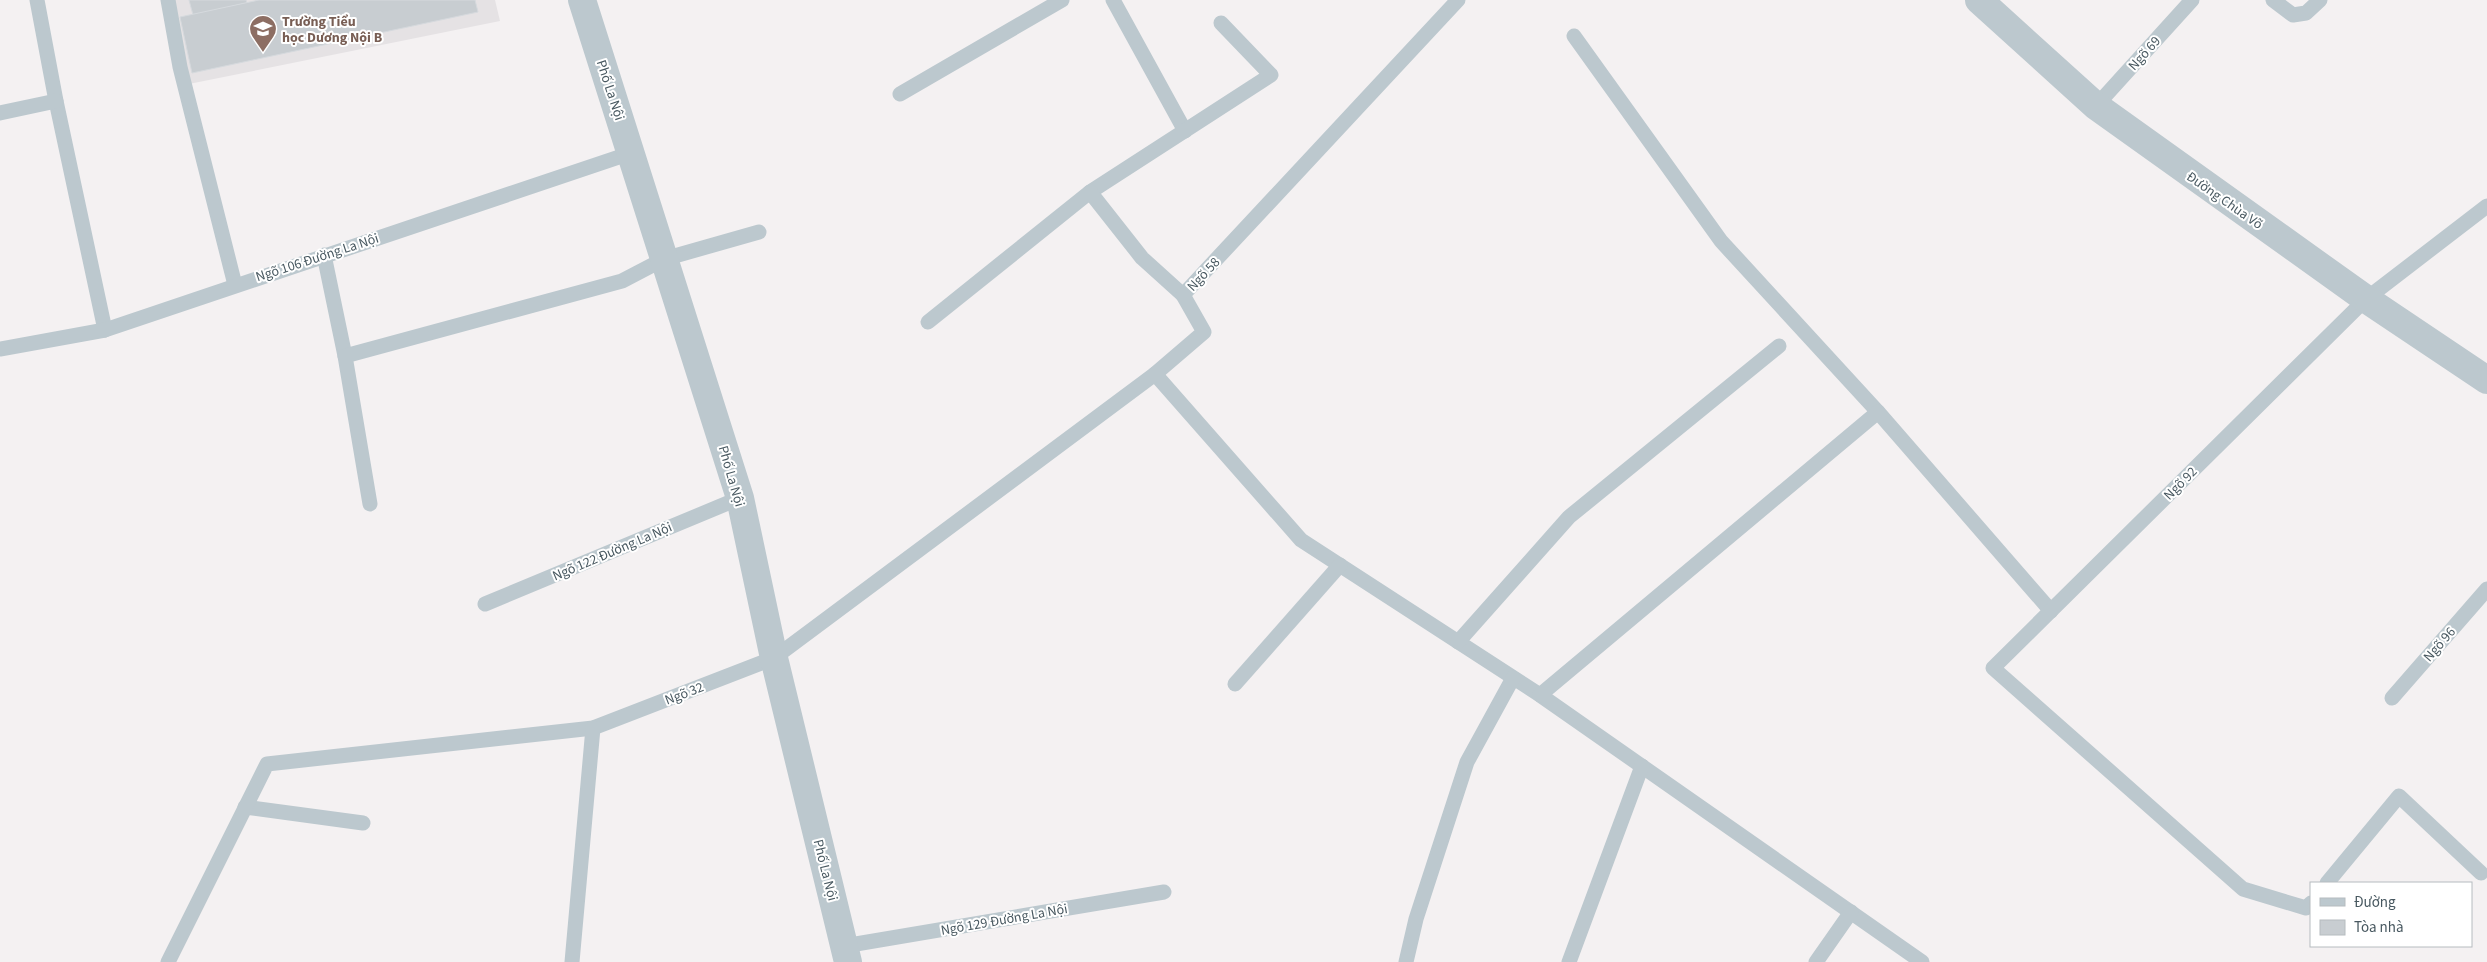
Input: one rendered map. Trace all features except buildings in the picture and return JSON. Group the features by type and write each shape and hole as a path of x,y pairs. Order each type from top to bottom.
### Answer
{"street":[{"name":"Phố La Nội","path":"582,0 740,498 774,658 846,954"},
{"name":"Đường Chùa Võ","path":"1979,0 2096,106 2366,298 2487,380"}],"lane":[{"path":"37,0 56,102 105,330"},
{"path":"168,0 180,67 235,285"},
{"path":"900,94 1062,0"},
{"path":"1113,0 1185,131"},
{"name":"Ngõ 58","path":"1090,192 1142,258 1183,295 1458,0"},
{"name":"Ngõ 69","path":"2096,106 2192,0"},
{"path":"2273,0 2293,15 2306,12 2320,0"},
{"path":"928,322 1090,192 1270,74 1221,23"},
{"path":"1574,36 1721,241 1878,412 2051,611"},
{"path":"0,113 56,102"},
{"name":"Ngõ 106 Đường La Nội","path":"0,349 105,330 631,153"},
{"name":"Ngõ 92","path":"2310,904 2306,908 2243,889 1994,668 2366,298 2487,206"},
{"path":"345,356 622,281 664,259 759,232"},
{"path":"324,255 345,356 370,504"},
{"name":"Ngõ 32","path":"245,807 267,764 593,728 774,658 1155,374 1204,332 1183,295"},
{"path":"1458,642 1570,517 1779,346"},
{"path":"1155,374 1301,540 1540,695 1922,962"},
{"path":"1540,695 1878,412"},
{"name":"Ngõ 122 Đường La Nội","path":"484,604 740,498"},
{"path":"1235,684 1340,565"},
{"name":"Ngõ 96","path":"2392,698 2487,589"},
{"path":"1406,962 1416,919 1467,762 1513,678"},
{"path":"572,962 593,728"},
{"path":"1569,962 1642,766"},
{"path":"2328,882 2399,796 2481,873"},
{"path":"168,962 245,807 364,823"},
{"name":"Ngõ 129 Đường La Nội","path":"846,954 1164,892"},
{"path":"1816,962 1851,912"}],"shaded area":[{"name":"Trường Tiểu học Dương Nội B","path":"172,0 495,0 500,21 189,84"}],"place":[{"name":"Trường Tiểu học Dương Nội B","path":"263,53"}]}
